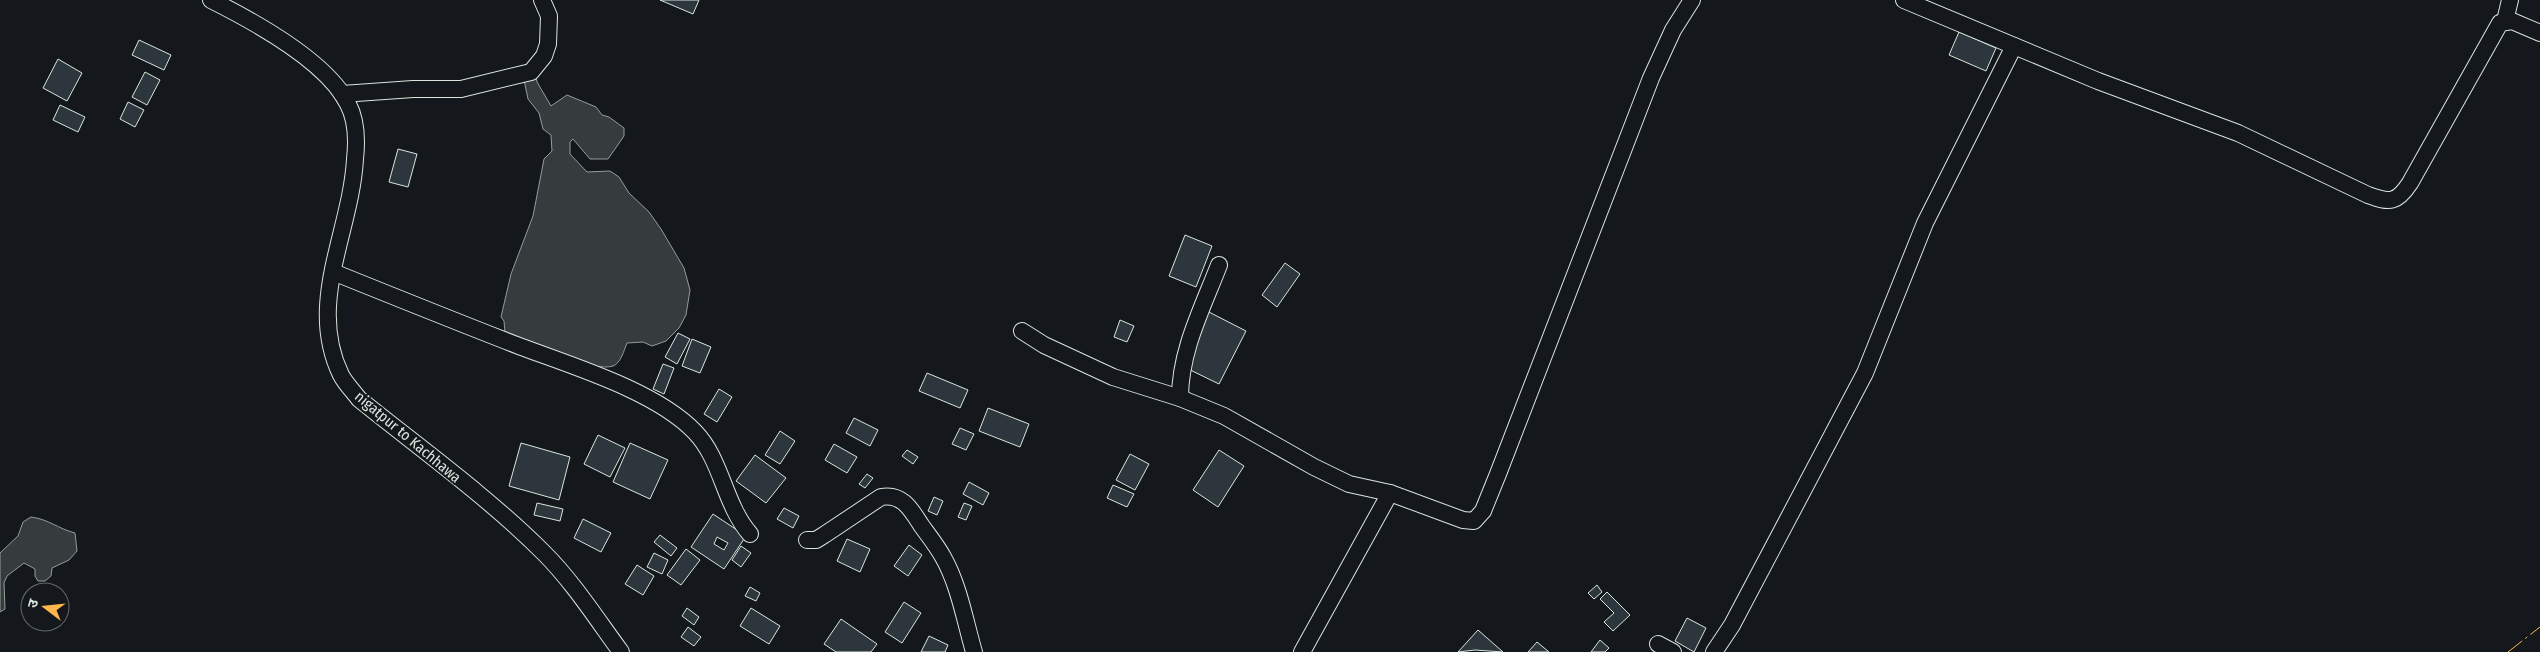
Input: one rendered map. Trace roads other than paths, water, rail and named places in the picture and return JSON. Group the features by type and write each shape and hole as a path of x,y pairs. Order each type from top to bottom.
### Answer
{"street":[{"name":"nigatpur to Kachhawa","path":"211,0 285,43 314,63 342,94 349,105 357,134 354,172 333,272 327,324 332,348 342,376 359,399 498,512 544,553 568,580 621,652"},
{"path":"342,94 413,89 461,89 531,72 544,56 548,44 549,16 542,0"},
{"path":"1022,330 1044,345 1113,377 1180,398 1224,416 1342,481 1390,493 1469,522 1479,516 1498,474 1651,78 1673,30 1692,0"},
{"path":"1904,0 2166,107 2238,133 2368,195 2388,200 2396,199 2403,194 2410,183 2495,30 2505,21 2510,0"},
{"path":"2505,21 2520,23 2540,33"},
{"path":"1714,652 1732,625 1865,373 1925,223 2014,46"},
{"path":"1180,398 1180,379 1189,343 1219,265"},
{"path":"333,272 589,372 640,394 681,418 697,433 712,457 739,521 750,534"},
{"path":"1302,652 1390,493"},
{"path":"806,540 816,540 881,497 890,495 908,504 944,558 958,595 974,652"},
{"path":"1658,644 1673,652"}]}
